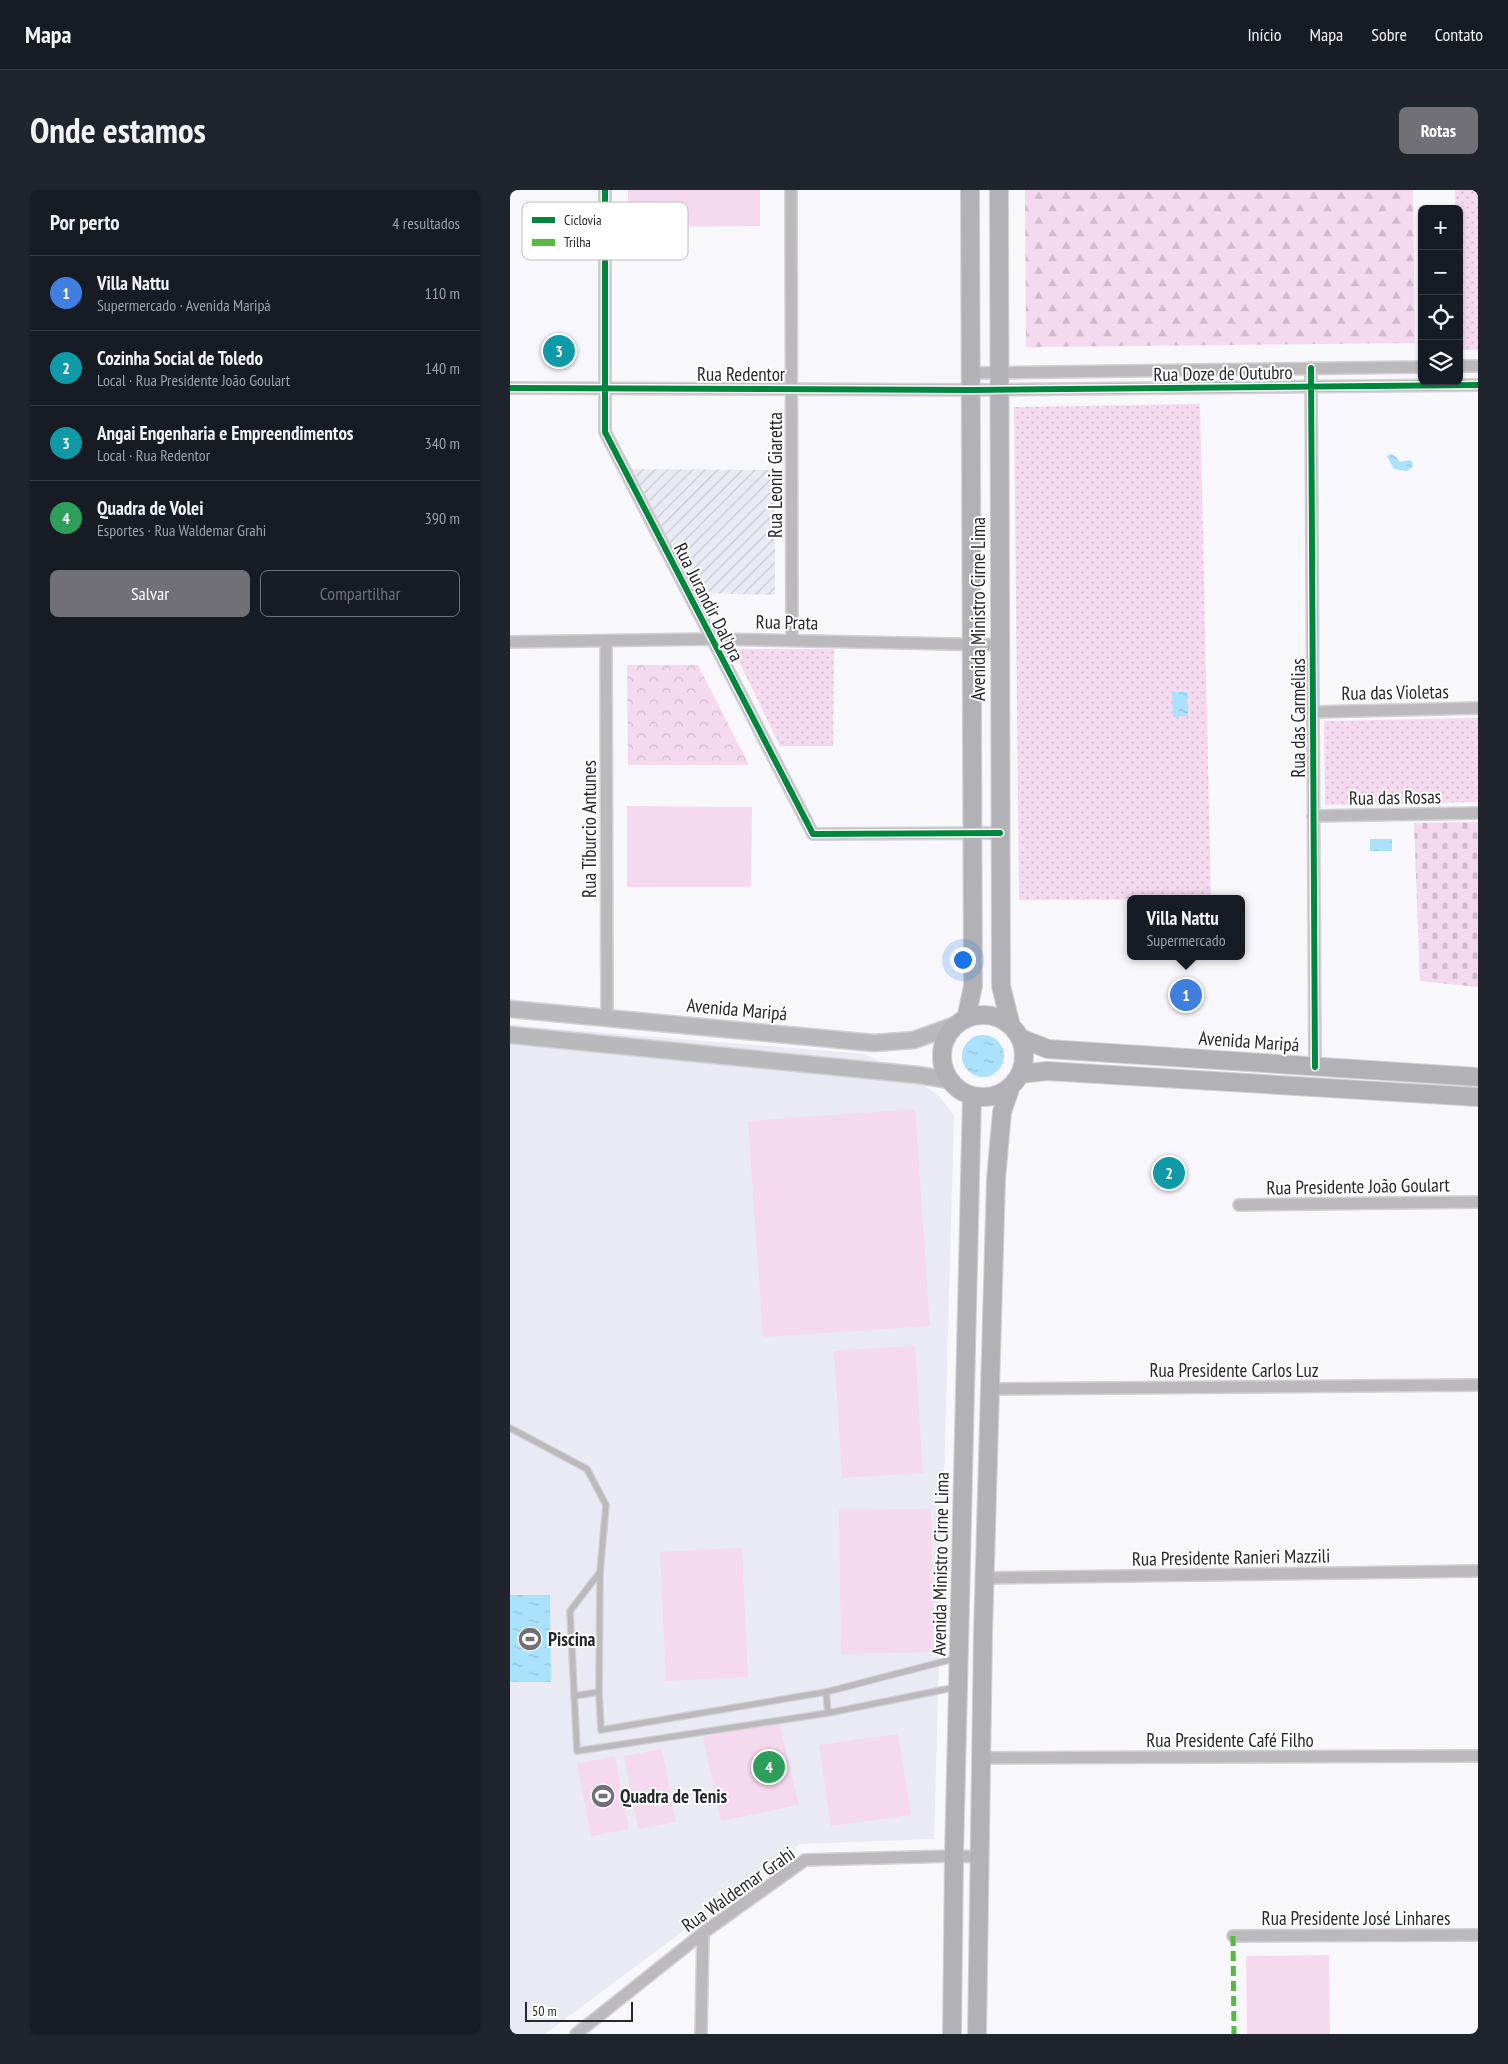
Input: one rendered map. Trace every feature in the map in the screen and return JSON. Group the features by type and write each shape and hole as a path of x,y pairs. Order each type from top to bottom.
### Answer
{"main road":[{"name":"Avenida Ministro Cirne Lima","path":"962,1021 972,986 973,643 970,190"},
{"name":"Avenida Ministro Cirne Lima","path":"999,190 1000,986 1015,1032"},
{"name":"Avenida Maripá","path":"510,1009 874,1043 914,1040 962,1021"},
{"path":"977,2034 985,1572 996,1179 1002,1112 1016,1080 1024,1063 1024,1050 1015,1032 1001,1020 990,1016 978,1016 962,1021 949,1033 944,1044 942,1057 944,1069 950,1080 960,1090 972,1096 986,1097 1000,1094 1016,1080 1047,1071 1478,1097"},
{"name":"Avenida Maripá","path":"1015,1032 1048,1049 1478,1077"},
{"path":"510,1035 918,1075 950,1080"},
{"path":"1211,1082 1220,1076 1219,1067 1212,1060"},
{"path":"1244,1084 1237,1077 1237,1068 1246,1062"},
{"name":"Avenida Ministro Cirne Lima","path":"952,2034 954,1856 972,1096"},
{"path":"961,1566 985,1572"},
{"path":"956,1767 964,1797 972,1800 981,1796"}],"street":[{"name":"Rua Leonir Giaretta","path":"791,190 793,389 792,640"},
{"name":"Rua Jurandir Dal'pra","path":"606,260 606,432 813,834 1000,834"},
{"path":"1463,366 1478,366"},
{"path":"972,373 1418,367"},
{"name":"Rua das Carmélias","path":"1311,368 1315,1067"},
{"name":"Rua Doze de Outubro","path":"972,390 1478,385"},
{"name":"Rua Redentor","path":"510,388 972,390"},
{"name":"Rua Prata","path":"510,642 711,639 999,645"},
{"name":"Rua Tíburcio Antunes","path":"606,640 607,1018"},
{"name":"Rua das Violetas","path":"1313,712 1478,708"},
{"name":"Rua das Rosas","path":"1313,816 1478,814"},
{"name":"Rua Presidente João Goulart","path":"1239,1205 1478,1202"},
{"name":"Rua Presidente Carlos Luz","path":"991,1389 1478,1385"},
{"name":"Rua Presidente Ranieri Mazzili","path":"985,1572 1478,1572"},
{"name":"Rua Presidente Café Filho","path":"982,1758 1478,1756"},
{"name":"Rua Waldemar Grahi","path":"576,2034 703,1933 805,1860 981,1857"},
{"path":"701,2034 703,1933"},
{"name":"Rua Presidente José Linhares","path":"1233,1936 1478,1936"}],"lane":[{"path":"510,1428 587,1469 606,1505 600,1572 599,1692 601,1730 826,1692 959,1657"},
{"path":"600,1572 570,1611 577,1751 828,1714 958,1687"},
{"path":"574,1696 599,1692"},
{"path":"826,1692 828,1714"}],"shaded area":[{"path":"632,469 775,470 775,595 696,593"},
{"path":"510,1025 865,1054 908,1075 939,1096 954,1115 934,1839 800,1844 545,2034 510,2034"}],"green space":[{"path":"628,190 760,190 760,226 688,227 688,202 628,202"},
{"path":"1025,190 1413,190 1415,343 1026,347"},
{"path":"1455,190 1478,190 1478,350 1463,350 1463,205 1455,205"},
{"path":"1200,404 1211,895 1127,895 1127,899 1019,900 1014,407"},
{"path":"733,649 834,649 833,746 780,746"},
{"path":"627,665 698,665 749,765 628,765"},
{"path":"1478,718 1478,802 1325,805 1324,721"},
{"path":"627,806 752,807 751,887 627,887"},
{"path":"1478,822 1478,987 1420,981 1414,823"},
{"path":"915,1109 930,1326 763,1337 748,1121"},
{"path":"915,1346 923,1473 842,1478 834,1351"},
{"path":"931,1509 934,1652 841,1654 839,1510"},
{"path":"742,1548 748,1677 666,1681 660,1552"},
{"path":"779,1721 799,1805 721,1821 703,1737"},
{"path":"898,1734 911,1815 831,1826 819,1745"},
{"name":"Quadra de Tenis","path":"662,1749 676,1822 638,1829 624,1756"},
{"name":"Quadra de Tenis","path":"615,1756 629,1829 591,1836 577,1764"},
{"path":"1329,1955 1330,2034 1247,2034 1246,1956"}],"water":[{"path":"1391,454 1400,462 1410,460 1413,463 1412,467 1407,471 1394,469 1387,456"},
{"path":"1172,692 1187,692 1188,716 1173,717"},
{"path":"1370,839 1392,839 1392,851 1370,851"},
{"path":"983,1035 998,1041 1004,1056 998,1071 983,1077 968,1071 962,1056 968,1041"},
{"name":"Piscina","path":"510,1595 550,1595 551,1682 510,1682"}],"marked path":[{"path":"1233,1936 1234,2034"}],"cycle path":[{"path":"605,190 605,202"},
{"path":"605,260 605,432 813,834 1000,833"},
{"path":"1311,368 1315,1067"},
{"path":"510,388 972,390 1478,385"}],"place":[{"name":"Angai Engenharia e Empreendimentos","path":"559,351"},
{"name":"Villa Nattu","path":"1186,995"},
{"name":"Cozinha Social de Toledo","path":"1169,1173"},
{"name":"Piscina","path":"530,1639"},
{"name":"Quadra de Volei","path":"769,1767"},
{"name":"Quadra de Tenis","path":"603,1796"}]}
